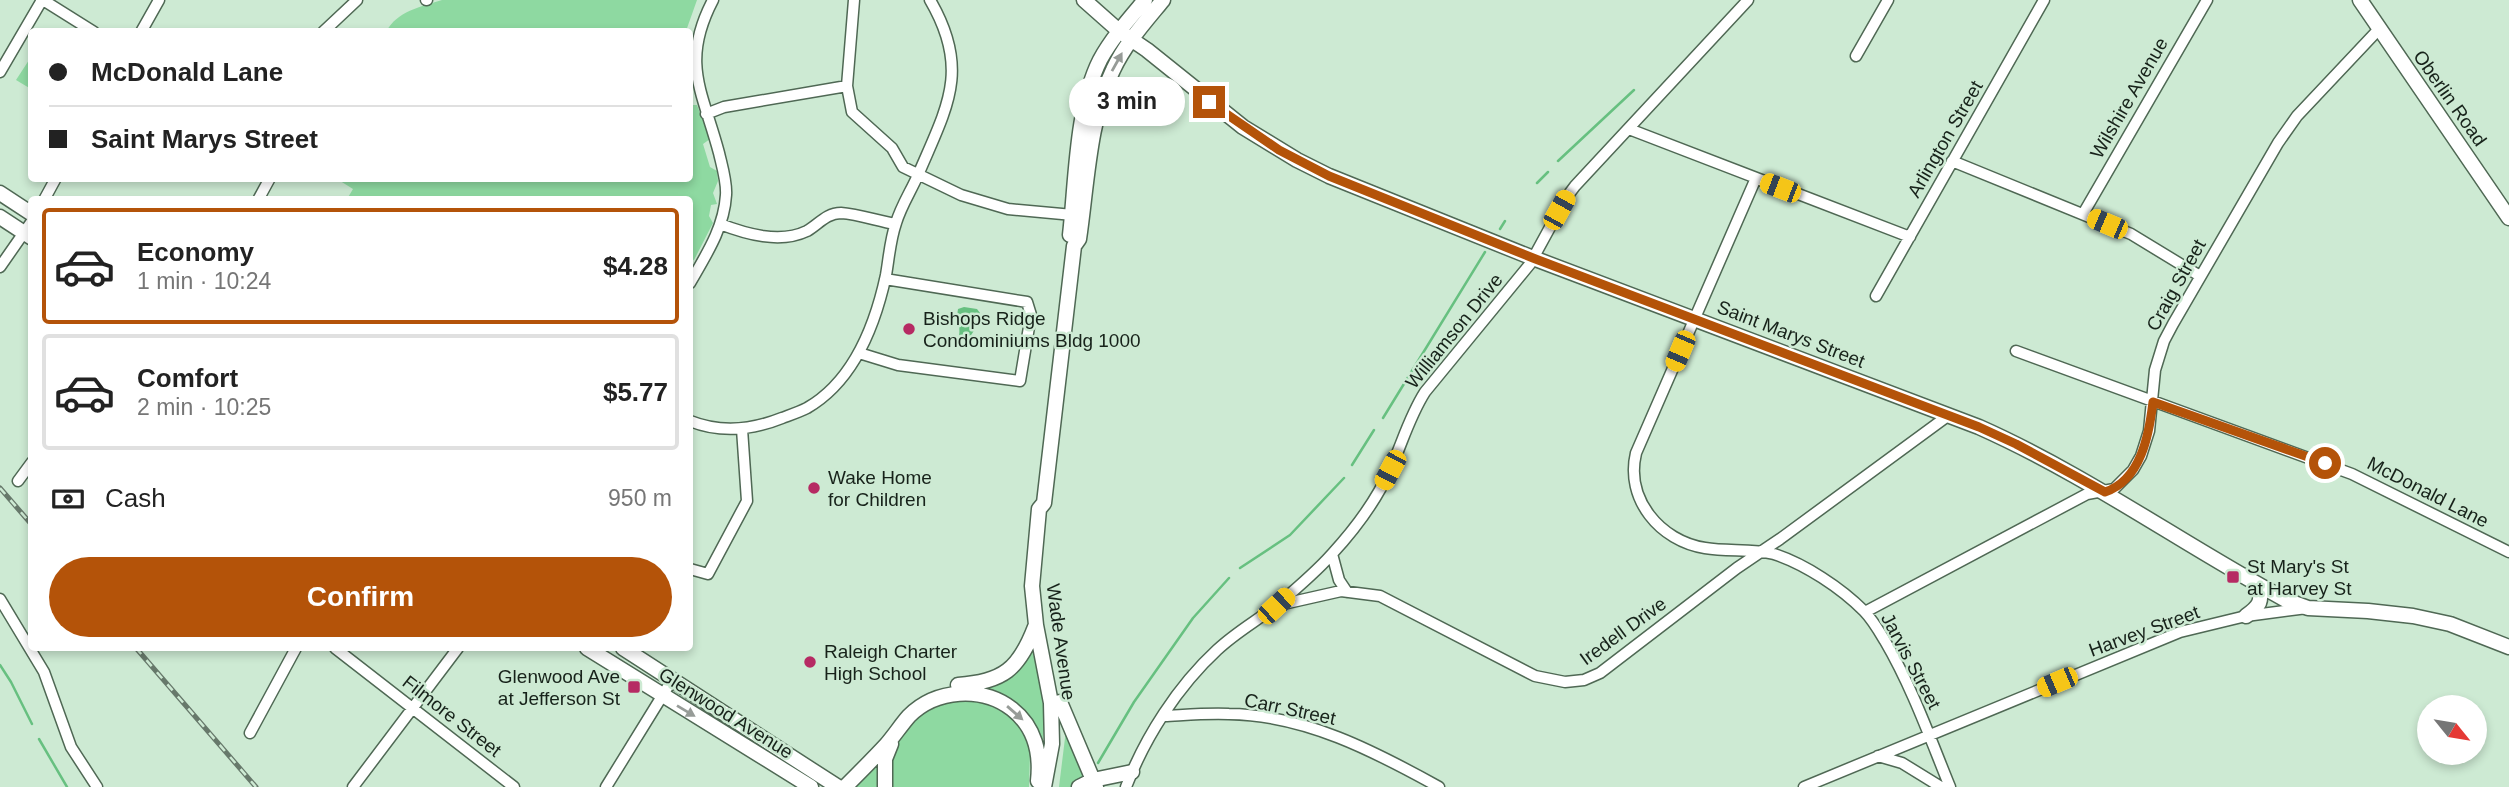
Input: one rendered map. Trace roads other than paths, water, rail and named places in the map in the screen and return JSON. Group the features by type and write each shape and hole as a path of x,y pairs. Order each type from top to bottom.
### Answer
{"main road":[{"name":"Saint Marys Street","path":"1084,0 1243,127 1329,176 1533,258 1949,415 2016,444 2105,492 2258,585 2308,608 2413,616 2450,624 2509,647"},
{"name":"Wade Avenue","path":"1044,787 1052,744 1051,703 1036,625 1032,586 1039,509 1044,503 1074,246 1079,239 1104,93 1125,35 1145,0"},
{"name":"Wade Avenue","path":"1074,246 1070,237 1089,89 1100,60 1163,0"},
{"name":"Oberlin Road","path":"2360,0 2509,218"},
{"path":"0,193 28,211"},
{"path":"0,217 28,230"},
{"name":"Wade Avenue","path":"1044,503 1048,510 1041,597 1060,702 1061,738 1054,787"},
{"path":"2246,616 2258,607 2262,597 2258,585"},
{"path":"838,787 904,710 919,698 943,687 988,682 1007,671 1025,650 1036,625"},
{"name":"Glenwood Avenue","path":"592,651 811,787"},
{"name":"Glenwood Avenue","path":"628,651 838,787"},
{"path":"838,787 894,736 909,716 934,699 963,693 988,696 1016,712 1031,731 1039,760 1037,787"},
{"path":"1060,702 1095,783"},
{"path":"885,787 885,759 894,736"},
{"path":"1079,787 1132,772"}],"street":[{"path":"0,72 42,0 87,28"},
{"path":"143,28 159,0"},
{"path":"327,28 356,0"},
{"path":"693,277 720,224 727,192 696,76 696,47 701,23 713,0"},
{"path":"854,0 847,86 852,112 892,148 903,167 961,195 1008,209 1073,215"},
{"path":"693,422 714,429 742,429 765,425 807,408 833,387 859,353 875,316 895,225 946,109 953,59 949,37 930,0"},
{"name":"Williamson Drive","path":"1126,787 1140,754 1183,688 1218,649 1250,622 1276,606 1332,554 1356,526 1390,470 1412,413 1425,392 1533,258 1566,198 1748,0"},
{"path":"1856,56 1888,0"},
{"name":"Arlington Street","path":"1876,296 2044,0"},
{"name":"Wilshire Avenue","path":"2083,214 2207,0"},
{"name":"Craig Street","path":"1865,612 2087,494 2114,489 2133,470 2150,431 2155,370 2164,341 2200,276 2278,143 2297,116 2379,29"},
{"path":"706,114 724,107 847,86"},
{"path":"1629,129 1909,237"},
{"path":"1952,161 2131,234 2200,276"},
{"name":"Jarvis Street","path":"1756,178 1636,453 1632,468 1635,487 1643,507 1659,526 1688,545 1707,549 1761,552 1785,559 1820,577 1865,612 1901,671 1950,787"},
{"path":"720,224 750,234 776,237 799,233 830,215 840,213 895,225"},
{"path":"0,267 28,231"},
{"path":"859,353 898,365 1020,381 1031,315 1027,302 885,279"},
{"name":"McDonald Lane","path":"2015,351 2352,474 2509,552"},
{"name":"Iredell Drive","path":"1276,606 1341,591 1380,596 1535,676 1565,682 1584,680 1600,673 1737,568 1949,415"},
{"path":"693,570 708,574 747,500 742,429"},
{"path":"18,481 28,467"},
{"path":"1332,554 1339,580 1347,592"},
{"path":"0,599 28,644"},
{"name":"Harvey Street","path":"1804,787 2180,632 2246,616 2308,608"},
{"path":"32,651 44,672 71,747 97,787"},
{"path":"250,733 294,651"},
{"name":"Filmore Street","path":"339,651 514,787"},
{"path":"353,787 456,651"},
{"path":"606,787 671,680"},
{"name":"Carr Street","path":"1164,716 1230,713 1308,727 1365,748 1440,787"},
{"path":"1878,756 1902,763 1941,787"}],"waterway":[{"path":"1558,161 1634,90"},
{"path":"1537,183 1548,172"},
{"path":"1500,229 1505,221"},
{"path":"1383,418 1485,252"},
{"path":"1352,465 1374,430"},
{"path":"1240,568 1290,535 1344,478"},
{"path":"1098,763 1134,702 1193,618 1229,578"},
{"path":"0,665 32,724"},
{"path":"39,739 67,787"}],"railway":[{"path":"0,488 28,520"},
{"path":"139,651 256,787"}],"place":[{"name":"Bishops Ridge Condominiums Bldg 1000","path":"909,329"},
{"name":"Wake Home for Children","path":"814,488"},
{"name":"St Mary's St at Harvey St","path":"2233,577"},
{"name":"Raleigh Charter High School","path":"810,662"},
{"name":"Glenwood Ave at Jefferson St","path":"634,687"}]}
